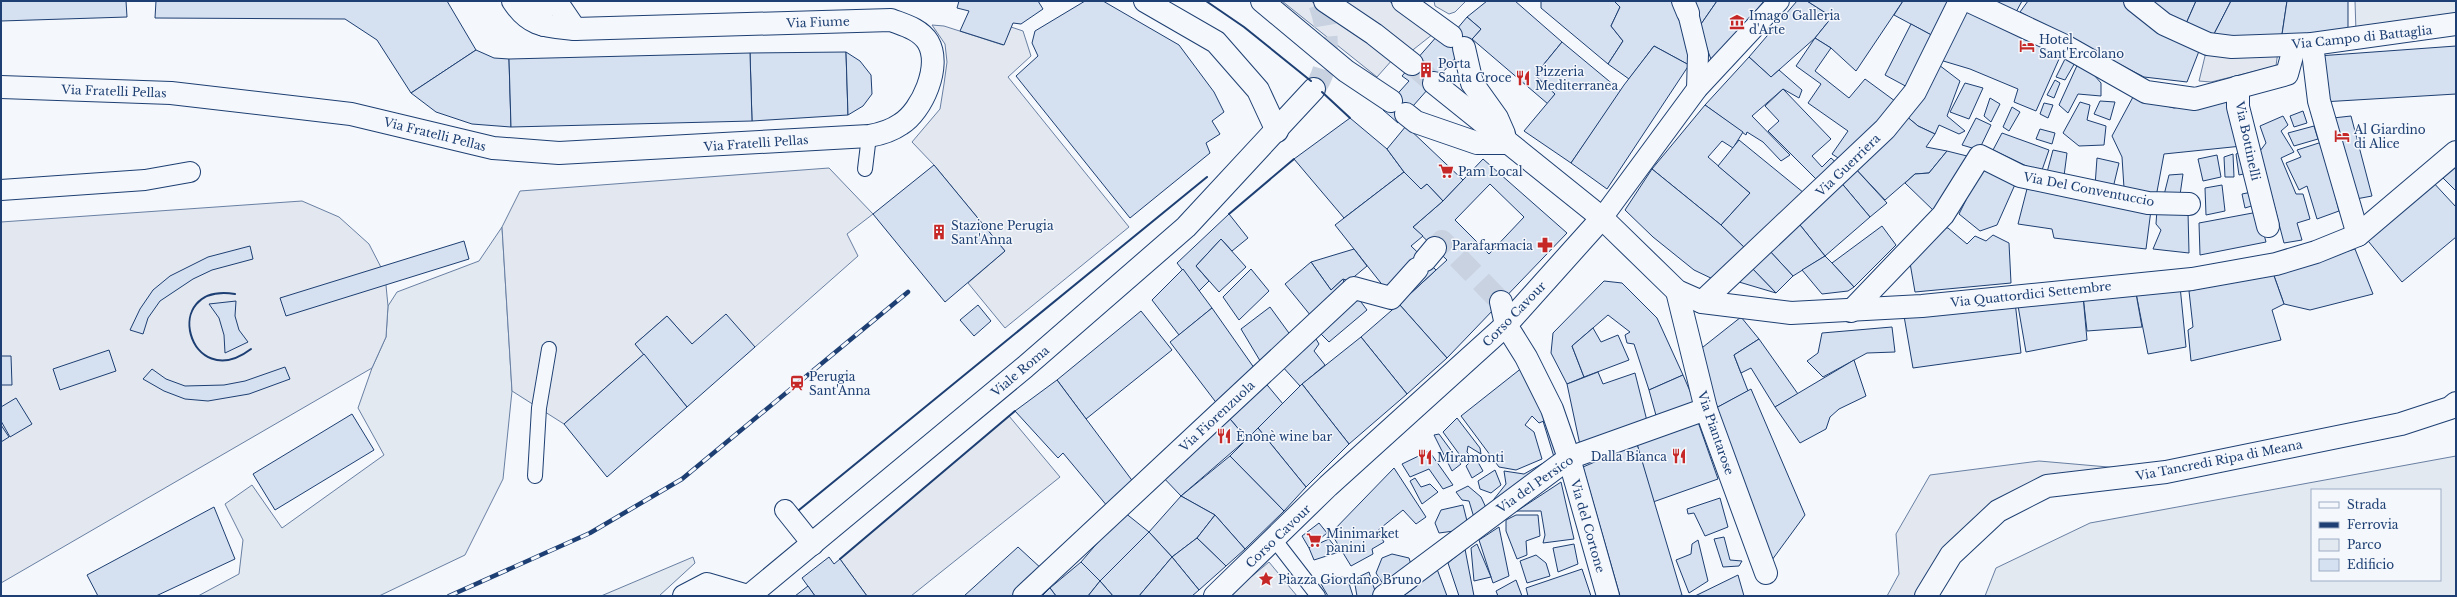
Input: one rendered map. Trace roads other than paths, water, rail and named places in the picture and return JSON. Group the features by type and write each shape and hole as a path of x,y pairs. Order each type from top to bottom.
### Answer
{"street":[{"name":"Via Fiume","path":"498,1 525,6 544,25 575,29 891,20 914,29 928,42 932,58 932,74 925,94 902,124 886,133 869,136"},
{"path":"556,1 575,29"},
{"path":"1145,1 1216,42 1258,90 1277,131"},
{"path":"1262,1 1346,71 1416,122 1477,144 1508,143 1497,118 1472,83 1457,42 1404,1"},
{"path":"1325,1 1374,34 1412,64"},
{"name":"Corso Cavour","path":"1215,596 1328,486 1506,325 1602,218 1697,89 1779,1"},
{"name":"Via Guerriera","path":"1702,302 1885,129 1915,92 1960,1"},
{"path":"1969,1 2065,46 2146,92 2195,99 2238,87"},
{"name":"Via Campo di Battaglia","path":"2135,1 2164,24 2208,44 2232,47 2304,45 2386,36 2456,24"},
{"path":"1686,7 1698,54 1697,89"},
{"path":"2304,45 2358,235"},
{"name":"Via Bottinelli","path":"2268,226 2238,107 2238,87 2287,74 2304,45"},
{"name":"Via Quattordici Settembre","path":"1434,83 1602,218 1677,291 1702,302 1792,313 1851,311 2192,279 2276,264 2316,252 2358,235 2456,152"},
{"name":"Via Fratelli Pellas","path":"1,87 171,93 351,114 493,148 559,153 869,136"},
{"name":"Viale Roma","path":"748,596 813,545 1025,367 1186,227 1277,131 1314,89"},
{"name":"Via Del Conventuccio","path":"1851,311 1943,215 1980,156 2020,176 2148,203 2189,204"},
{"path":"1,190 145,180 190,172"},
{"name":"Via Fiorenzuola","path":"1024,596 1354,288 1391,298 1425,259"},
{"name":"Via Piantarose","path":"1677,291 1706,409 1766,573"},
{"path":"1501,302 1506,325"},
{"name":"Via del Cortone","path":"1506,325 1526,357 1552,410 1569,458 1608,596"},
{"name":"Via Tancredi Ripa di Meana","path":"1926,596 1951,555 1998,511 2047,486 2174,470 2401,424 2450,408 2456,403"},
{"name":"Via del Persico","path":"1384,596 1569,458 1706,409"},
{"path":"785,510 813,545"},
{"path":"684,596 707,584 748,596"}],"lane":[{"path":"865,169 869,136"},
{"path":"535,476 539,408 549,349"},
{"path":"1274,539 1318,596"}],"tunnel":[{"path":"1314,89 1320,80 1324,69 1327,46 1325,22 1318,1"},
{"path":"1412,64 1434,83"},
{"path":"1435,248 1442,241 1501,302"}],"railway":[{"path":"449,596 590,533 682,479 908,292"}],"place":[{"name":"Imago Galleria d'Arte","path":"1737,22"},
{"name":"Hotel Sant'Ercolano","path":"2027,46"},
{"name":"Porta Santa Croce","path":"1426,70"},
{"name":"Pizzeria Mediterranea","path":"1523,78"},
{"name":"Al Giardino di Alice","path":"2342,136"},
{"name":"Pam Local","path":"1446,171"},
{"name":"Stazione Perugia Sant'Anna","path":"939,232"},
{"name":"Parafarmacia","path":"1545,245"},
{"name":"Perugia Sant'Anna","path":"797,383"},
{"name":"Ènonè wine bar","path":"1224,436"},
{"name":"Dalla Bianca","path":"1679,456"},
{"name":"Miramonti","path":"1425,457"},
{"name":"Minimarket panini","path":"1314,540"},
{"name":"Piazza Giordano Bruno","path":"1266,579"}]}
